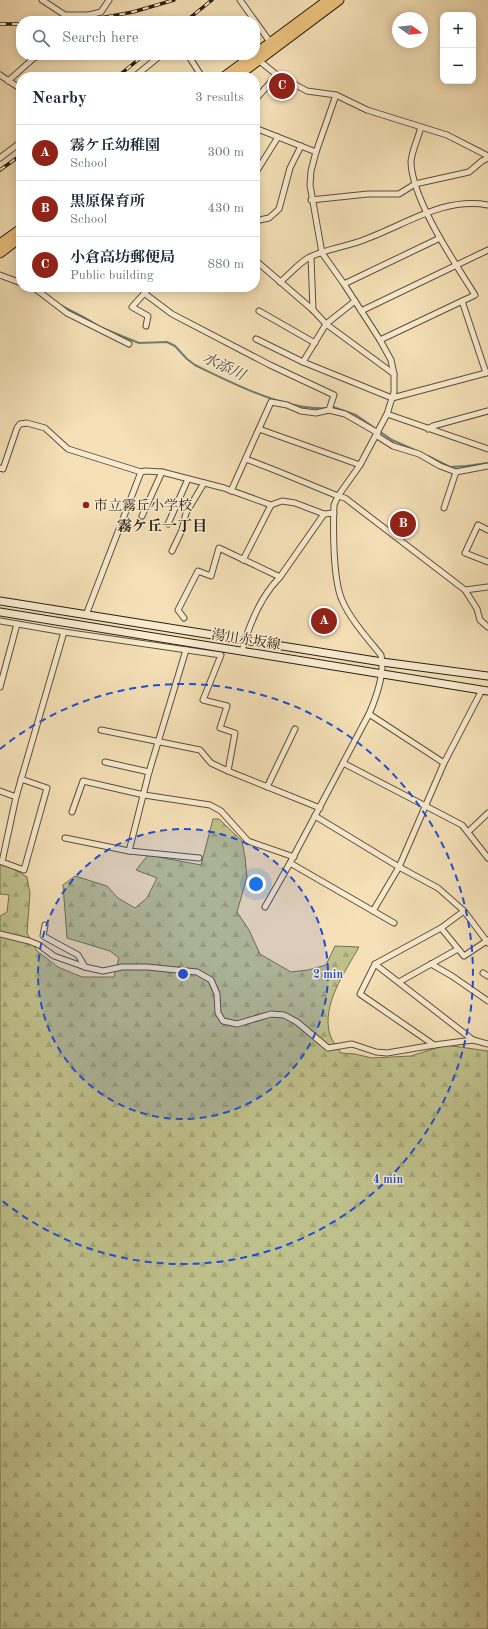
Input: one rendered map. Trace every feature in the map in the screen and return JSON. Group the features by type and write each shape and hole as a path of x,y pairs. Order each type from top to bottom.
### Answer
{"highway":[{"path":"260,51 270,42 328,0"},
{"path":"260,53 340,0"},
{"path":"231,72 249,60"},
{"path":"241,72 251,60"},
{"path":"0,244 16,233"},
{"path":"0,253 16,241"}],"main road":[{"name":"湯川赤坂線","path":"0,601 382,662 488,676"},
{"name":"湯川赤坂線","path":"0,612 485,690"}],"street":[{"path":"42,0 65,15 101,12 109,0"},
{"path":"240,0 251,16"},
{"path":"260,28 270,42"},
{"path":"18,72 32,60"},
{"path":"140,72 155,60"},
{"path":"191,60 199,72"},
{"path":"259,60 277,76 307,91 336,95 367,110 447,135 488,157 469,172 415,184 399,194 368,194 311,200"},
{"path":"8,81 16,74"},
{"path":"0,75 16,86"},
{"path":"260,95 277,76"},
{"path":"265,907 294,857 369,714 378,693 382,662 381,656 346,608 342,599 336,566 334,506 338,496 360,465 387,414 394,392 394,374 391,360 380,340 322,253 311,200 311,171 336,95"},
{"path":"380,340 475,295 440,238 427,213 415,184 411,162 422,127"},
{"path":"260,130 316,152"},
{"path":"260,166 278,137"},
{"path":"0,158 16,146"},
{"path":"260,220 269,218 279,209 290,168 301,146"},
{"path":"280,282 308,257 366,240 427,213 453,204 476,203 488,205"},
{"path":"344,284 440,238"},
{"path":"360,310 488,250"},
{"path":"311,257 313,310"},
{"path":"260,264 313,310 326,324 394,374"},
{"path":"0,275 16,281"},
{"path":"39,292 67,313 129,344"},
{"path":"146,326 148,316 132,307 144,293 172,314 270,365 334,395 330,410"},
{"path":"304,362 326,324 355,301"},
{"path":"256,339 304,362 392,398 487,373 462,301"},
{"path":"259,312 315,343"},
{"path":"231,491 272,402 287,405 300,411 316,413 330,410 345,414 393,446 419,454 440,466 456,472 488,466"},
{"path":"428,429 433,426 488,412"},
{"path":"387,414 488,449"},
{"path":"0,468 3,469 20,424 27,423 45,428 68,449 141,472 162,472 231,491 271,505 282,501 295,503 324,514 334,512"},
{"path":"259,429 360,465"},
{"path":"246,459 345,498 465,590 478,609 480,620 488,627"},
{"path":"86,615 141,472"},
{"path":"142,516 162,472"},
{"path":"444,508 456,472"},
{"path":"168,524 188,479"},
{"path":"172,551 182,530 186,513 204,483"},
{"path":"243,560 271,505"},
{"path":"242,651 253,618 271,586 280,577 324,514"},
{"path":"488,530 478,525 465,553 488,562"},
{"path":"184,618 178,610 198,571 211,576 219,548 280,577"},
{"path":"465,590 488,587"},
{"path":"0,621 221,655 203,700 227,706 220,728 235,733 228,771"},
{"path":"0,687 17,624"},
{"path":"21,779 47,788 24,870 2,862 16,796 64,632"},
{"path":"129,851 149,772 186,650"},
{"path":"373,912 399,867 444,763 485,690"},
{"path":"369,714 444,763"},
{"path":"267,787 295,729"},
{"path":"101,730 200,750 211,763 320,808"},
{"path":"105,762 149,772"},
{"path":"343,763 462,825 488,858"},
{"path":"72,812 83,781 144,795 210,805 221,811 248,841 294,857"},
{"path":"0,791 16,796"},
{"path":"468,832 488,813"},
{"path":"315,816 399,867 438,888 464,911 488,942 464,956 441,928"},
{"path":"65,838 129,851 199,858"},
{"path":"290,863 394,923"},
{"path":"434,1045 360,994 375,964 441,928 464,911"},
{"path":"45,925 43,936 78,955 85,967"},
{"path":"0,934 29,941 39,945 54,956 85,967 103,971 122,967 147,967 197,972 211,980 217,994 218,1013 223,1021 237,1024 271,1014 284,1014 297,1022 328,1048 352,1044 376,1052 387,1053 473,1040 488,1044"},
{"path":"399,982 458,949"},
{"path":"375,964 473,1040"},
{"path":"431,964 452,976 488,1001"}],"green space":[{"path":"213,819 219,819 242,841 247,877 237,912 249,930 260,954 291,972 308,970 326,965 335,946 359,947 341,978 329,1012 328,1024 330,1035 341,1053 355,1054 372,1058 411,1056 446,1045 488,1051 488,1629 0,1629 0,916 7,912 9,895 0,894 0,861 27,877 30,893 27,933 37,951 58,967 82,977 114,977 119,958 110,951 67,938 63,885 75,876 107,886 118,898 135,908 147,898 157,878 136,870 148,855 201,865"}],"waterway":[{"name":"水添川","path":"59,304 98,326"},
{"name":"水添川","path":"102,328 139,343 167,342 175,346 195,365 259,394 294,405 310,408 326,408"},
{"name":"水添川","path":"333,407 356,415 392,440 417,451"},
{"name":"水添川","path":"428,456 450,467 488,463"}],"railway":[{"path":"111,16 133,12 174,0"},
{"path":"192,16 212,0"},
{"path":"0,24 16,24"},
{"path":"123,72 138,60"},
{"path":"0,170 16,159"}],"place":[{"name":"小倉高坊郵便局","path":"282,86"},
{"name":"市立霧丘小学校","path":"86,505"},
{"name":"黒原保育所","path":"403,524"},
{"name":"霧ケ丘幼稚園","path":"324,621"}],"district":[{"name":"霧ケ丘一丁目","path":"162,526"}]}
